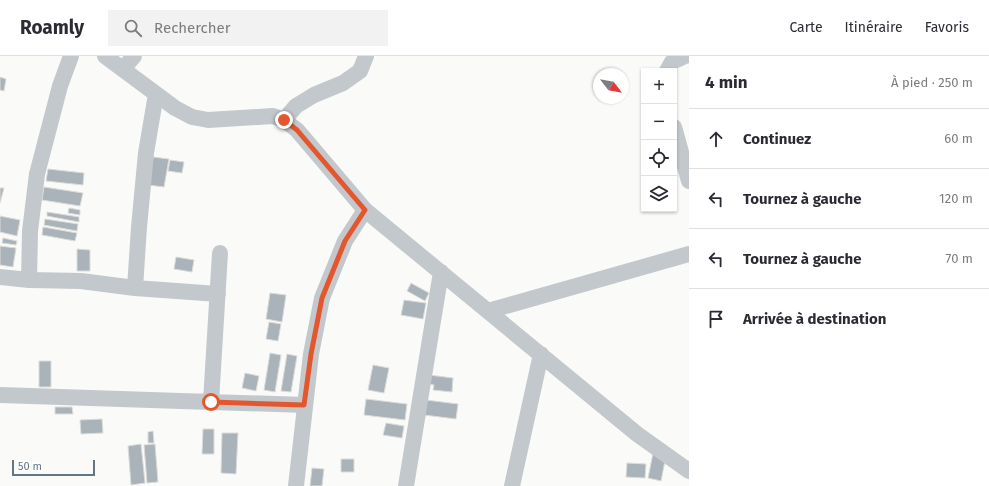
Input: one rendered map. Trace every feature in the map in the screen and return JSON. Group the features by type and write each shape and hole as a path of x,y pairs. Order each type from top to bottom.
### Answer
{"street":[{"path":"29,280 30,231 37,174 60,86 71,56"},
{"path":"105,56 175,108 192,117 208,120 273,116 284,120 297,130 365,210 637,434 689,471"},
{"path":"122,69 134,56"},
{"path":"284,120 296,106 314,95 343,83 360,71 366,56"},
{"path":"669,68 672,62 685,56"},
{"path":"135,288 146,153 156,94"},
{"path":"677,138 689,181"},
{"path":"296,486 311,354 322,298 345,241 365,210"},
{"path":"211,402 220,253"},
{"path":"488,311 689,254"},
{"path":"406,486 441,272"},
{"path":"0,277 29,280 81,281 135,288 218,294"},
{"path":"512,486 541,354"},
{"path":"0,394 304,405"}],"building":[{"path":"0,77 6,79 4,91 0,90"},
{"path":"153,157 169,159 164,187 148,185"},
{"path":"170,160 184,162 182,173 168,171"},
{"path":"48,169 84,173 83,185 46,181"},
{"path":"44,187 83,193 80,206 42,200"},
{"path":"0,188 4,188 0,203"},
{"path":"69,208 80,210 80,215 68,213"},
{"path":"47,212 79,217 79,222 47,216"},
{"path":"0,216 20,220 17,236 0,232"},
{"path":"45,219 78,224 77,231 44,225"},
{"path":"43,227 77,233 75,241 42,235"},
{"path":"3,238 17,241 16,245 2,243"},
{"path":"0,246 16,248 13,267 0,265"},
{"path":"77,249 90,250 90,271 77,271"},
{"path":"176,257 194,260 192,272 174,269"},
{"path":"411,283 429,293 425,301 407,291"},
{"path":"270,293 286,295 282,322 266,319"},
{"path":"404,300 426,303 423,319 401,315"},
{"path":"269,322 281,324 278,341 266,339"},
{"path":"270,353 281,355 275,392 264,390"},
{"path":"287,354 297,356 291,392 281,391"},
{"path":"39,361 51,361 51,387 39,387"},
{"path":"373,365 389,368 384,393 368,390"},
{"path":"245,373 259,376 256,391 242,388"},
{"path":"429,375 453,378 452,392 433,390 434,385 428,384"},
{"path":"366,399 407,404 405,420 364,415"},
{"path":"426,400 458,404 456,419 424,415"},
{"path":"55,407 72,407 73,414 55,414"},
{"path":"102,419 103,433 81,434 80,420"},
{"path":"386,423 404,426 402,438 383,435"},
{"path":"203,429 214,429 214,454 202,454"},
{"path":"153,431 154,443 148,443 148,432"},
{"path":"222,433 238,433 236,474 221,473"},
{"path":"141,444 145,483 131,485 128,446"},
{"path":"155,444 158,482 147,483 144,445"},
{"path":"653,453 666,456 661,481 648,478"},
{"path":"341,459 354,459 354,472 341,472"},
{"path":"627,463 646,464 645,478 626,477"},
{"path":"312,468 324,469 322,486 310,486"}],"route":[{"path":"211,402 304,405 311,354 322,298 345,241 365,210 297,130 284,120"}]}
